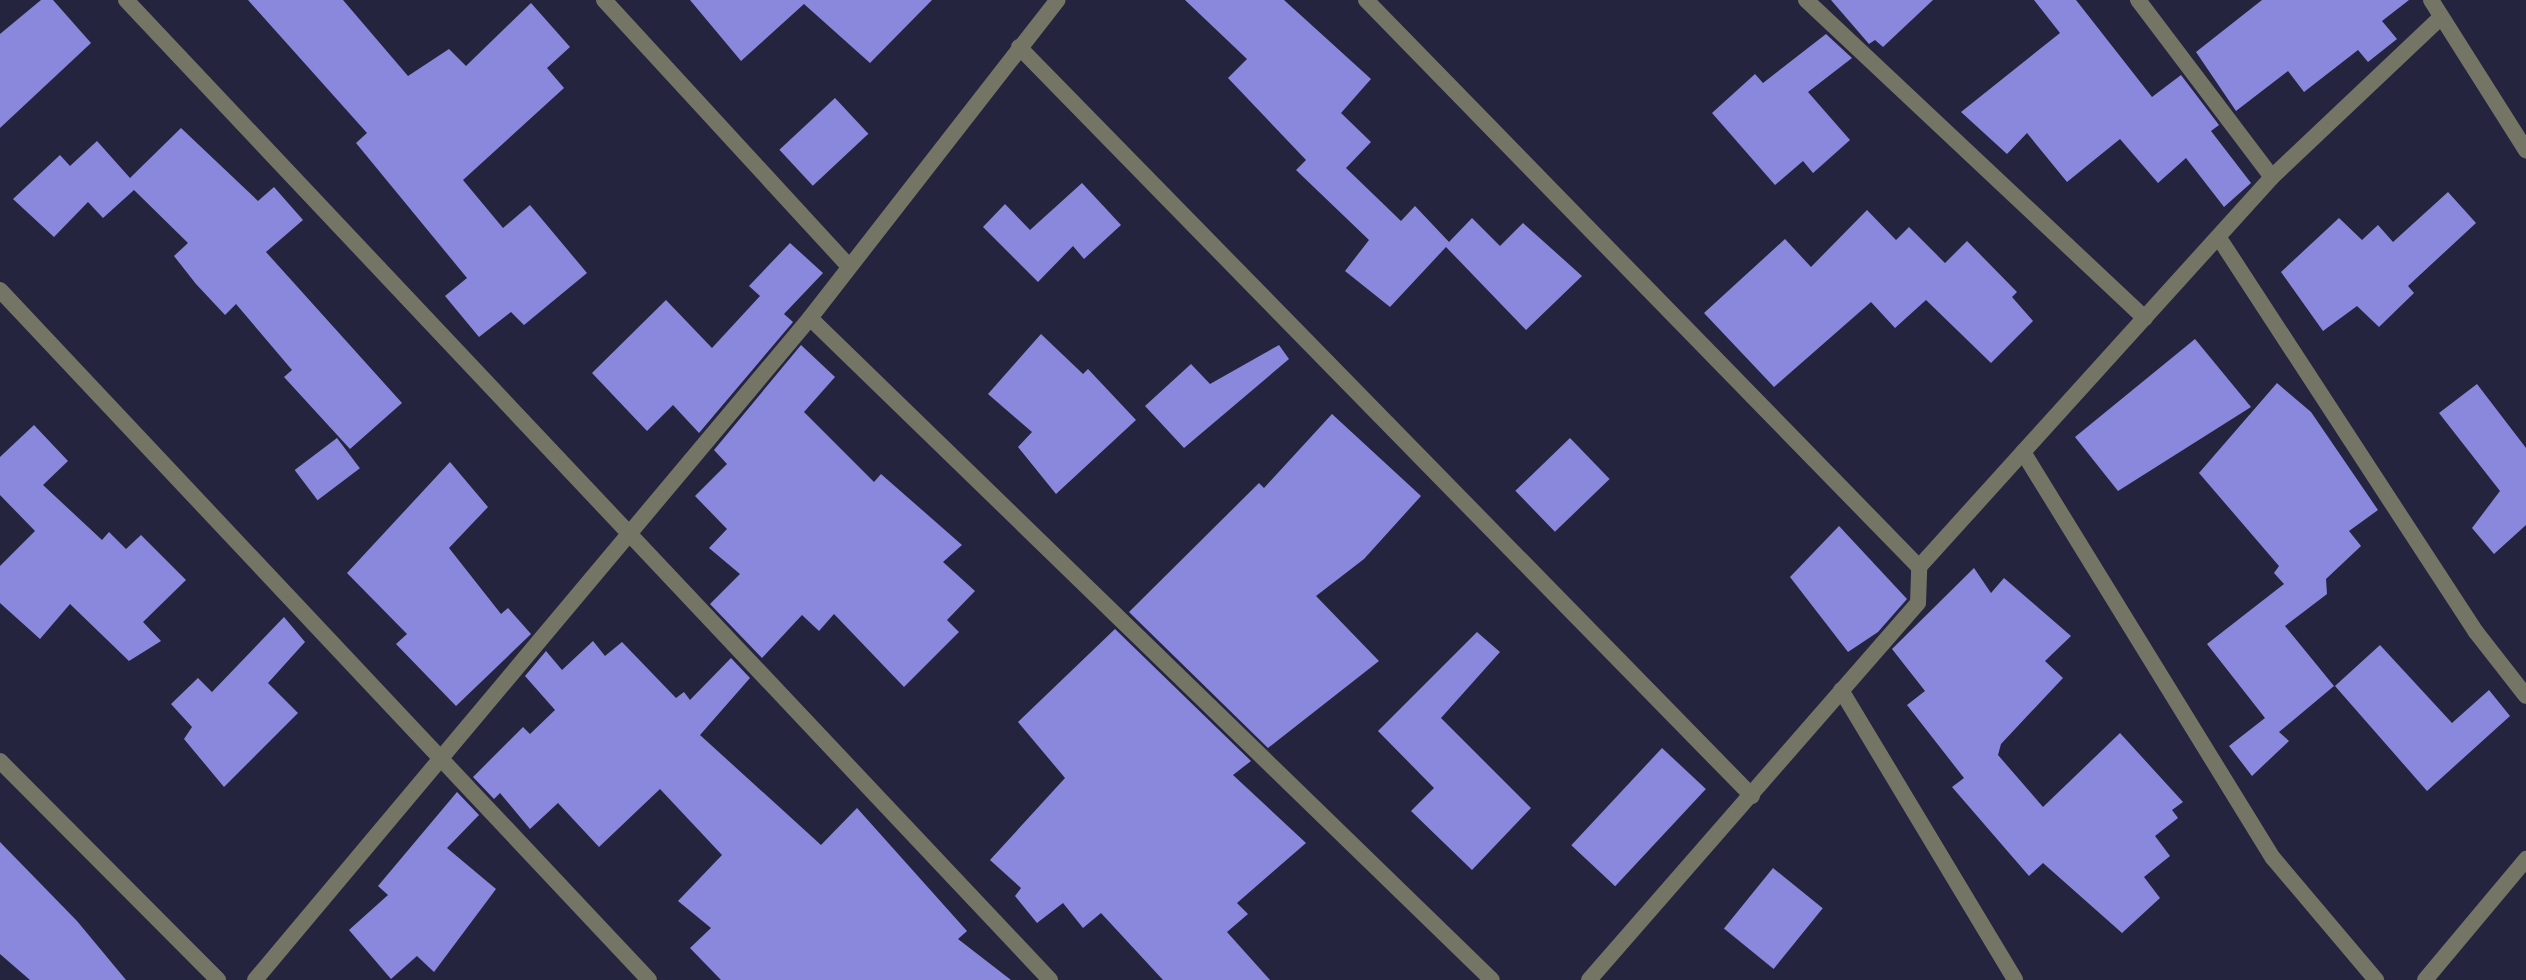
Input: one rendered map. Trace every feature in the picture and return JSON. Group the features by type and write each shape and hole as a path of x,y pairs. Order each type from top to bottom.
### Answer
{"street":[{"path":"126,0 626,535 1050,980"},
{"path":"604,0 847,264"},
{"path":"1366,0 1919,567"},
{"path":"1806,0 2145,318"},
{"path":"2138,0 2272,177"},
{"path":"2431,0 2526,150"},
{"path":"255,980 436,760 810,318 847,264 1051,3"},
{"path":"1589,980 1918,603 1919,567 2145,318 2221,241 2272,177 2441,17"},
{"path":"1019,47 1752,796"},
{"path":"2221,241 2476,632 2526,696"},
{"path":"0,290 436,760 649,980"},
{"path":"810,318 1492,980"},
{"path":"2023,452 2273,858 2376,980"},
{"path":"1841,690 2015,980"},
{"path":"0,761 218,980"},
{"path":"2425,980 2526,859"}],"building":[{"path":"41,0 53,0 91,43 0,128 0,34"},
{"path":"248,0 343,0 408,76 449,49 466,66 531,3 570,47 547,68 564,88 463,180 503,228 530,205 587,273 524,325 511,312 479,337 445,296 467,278 356,143 367,133"},
{"path":"690,0 932,0 870,63 804,4 741,61"},
{"path":"1185,0 1284,0 1371,79 1341,113 1371,142 1346,168 1401,221 1415,206 1449,242 1472,218 1500,246 1523,223 1582,276 1526,330 1446,247 1390,307 1345,271 1369,240 1296,170 1306,160 1228,78 1247,59"},
{"path":"1831,0 1933,0 1883,47 1875,40 1869,44"},
{"path":"2034,0 2076,0 2152,97 2181,75 2219,125 2211,131 2251,183 2224,207 2186,158 2158,183 2120,139 2067,182 2027,133 2007,154 1961,112 2060,33"},
{"path":"2262,0 2409,0 2382,21 2397,39 2368,62 2358,50 2304,92 2288,71 2236,111 2196,52"},
{"path":"1826,34 1852,58 1808,92 1850,140 1813,173 1803,161 1775,185 1712,113 1755,74 1763,83"},
{"path":"835,98 868,134 813,186 779,150"},
{"path":"181,128 258,201 274,187 303,220 266,252 402,403 350,449 284,377 292,370 236,304 225,315 196,284 174,256 188,243 134,190 103,218 88,202 54,237 13,199 60,155 70,166 97,141 130,178"},
{"path":"1082,183 1121,225 1084,259 1073,246 1038,282 983,227 1005,204 1030,230"},
{"path":"2448,192 2476,223 2408,286 2414,293 2379,327 2357,306 2323,331 2281,272 2339,218 2362,240 2378,225 2393,242"},
{"path":"1867,210 1896,240 1909,227 1945,263 1967,241 2017,292 2012,297 2033,321 1991,363 1926,300 1895,328 1871,302 1774,387 1704,313 1785,239 1811,267"},
{"path":"790,243 823,273 784,314 793,322 699,433 673,405 647,431 592,373 666,300 712,348 760,296 749,286"},
{"path":"1041,334 1083,374 1088,369 1136,420 1056,494 1018,447 1032,432 988,394"},
{"path":"2195,339 2251,407 2118,491 2075,437"},
{"path":"801,345 835,377 804,412 874,482 881,474 962,545 943,562 975,591 947,620 959,632 904,687 834,614 819,631 802,615 762,658 710,604 740,574 709,548 727,529 695,496 727,464 714,450"},
{"path":"1279,345 1289,359 1184,448 1145,406 1191,364 1210,384"},
{"path":"2277,383 2311,412 2378,510 2349,531 2361,546 2326,579 2327,594 2285,626 2334,686 2279,732 2289,741 2252,776 2229,746 2265,718 2207,644 2284,584 2274,573 2279,566 2199,473"},
{"path":"2477,384 2526,448 2526,525 2494,554 2472,528 2500,491 2439,413"},
{"path":"1332,414 1421,496 1364,559 1316,596 1379,661 1268,748 1129,612 1259,483 1264,488"},
{"path":"34,425 68,461 43,485 102,540 109,532 126,549 141,535 186,580 143,622 161,641 129,661 70,604 40,639 0,603 0,566 35,531 0,495 0,457"},
{"path":"337,438 360,468 318,500 295,470"},
{"path":"1570,438 1610,479 1555,532 1515,491"},
{"path":"450,462 488,507 449,548 501,614 508,608 531,634 456,706 396,644 407,634 347,573"},
{"path":"1839,526 1907,599 1878,632 1848,652 1790,577"},
{"path":"1974,568 1991,593 2004,578 2071,636 2045,661 2063,678 2001,744 1998,755 2043,807 2120,733 2183,802 2172,810 2178,818 2155,836 2170,856 2144,877 2160,898 2122,933 2043,863 2029,876 1952,787 1964,778 1907,705 1925,691 1892,649"},
{"path":"284,617 305,642 268,683 298,713 224,787 184,739 192,727 171,704 198,678 212,692"},
{"path":"1115,629 1251,761 1233,775 1306,843 1237,903 1248,914 1227,932 1270,980 1163,980 1101,913 1083,928 1063,903 1037,923 1015,896 1021,888 990,860 1065,778 1018,722"},
{"path":"1477,632 1500,652 1441,718 1531,808 1472,870 1411,811 1434,788 1378,731"},
{"path":"593,641 605,656 622,642 676,698 684,692 690,700 731,658 750,678 700,735 821,845 857,808 967,931 958,939 1011,980 721,980 690,948 711,928 678,901 722,855 660,789 599,847 558,803 530,829 500,793 494,799 473,777 523,727 530,734 555,710 525,676 546,651 562,670"},
{"path":"2380,645 2452,723 2489,690 2510,716 2427,791 2335,686"},
{"path":"1662,748 1706,789 1615,886 1571,845"},
{"path":"457,792 479,815 447,848 496,889 434,972 417,956 391,979 349,930 388,895 378,886"},
{"path":"0,842 77,921 126,980 30,980 0,954"},
{"path":"1773,868 1823,908 1774,969 1724,929"}]}
